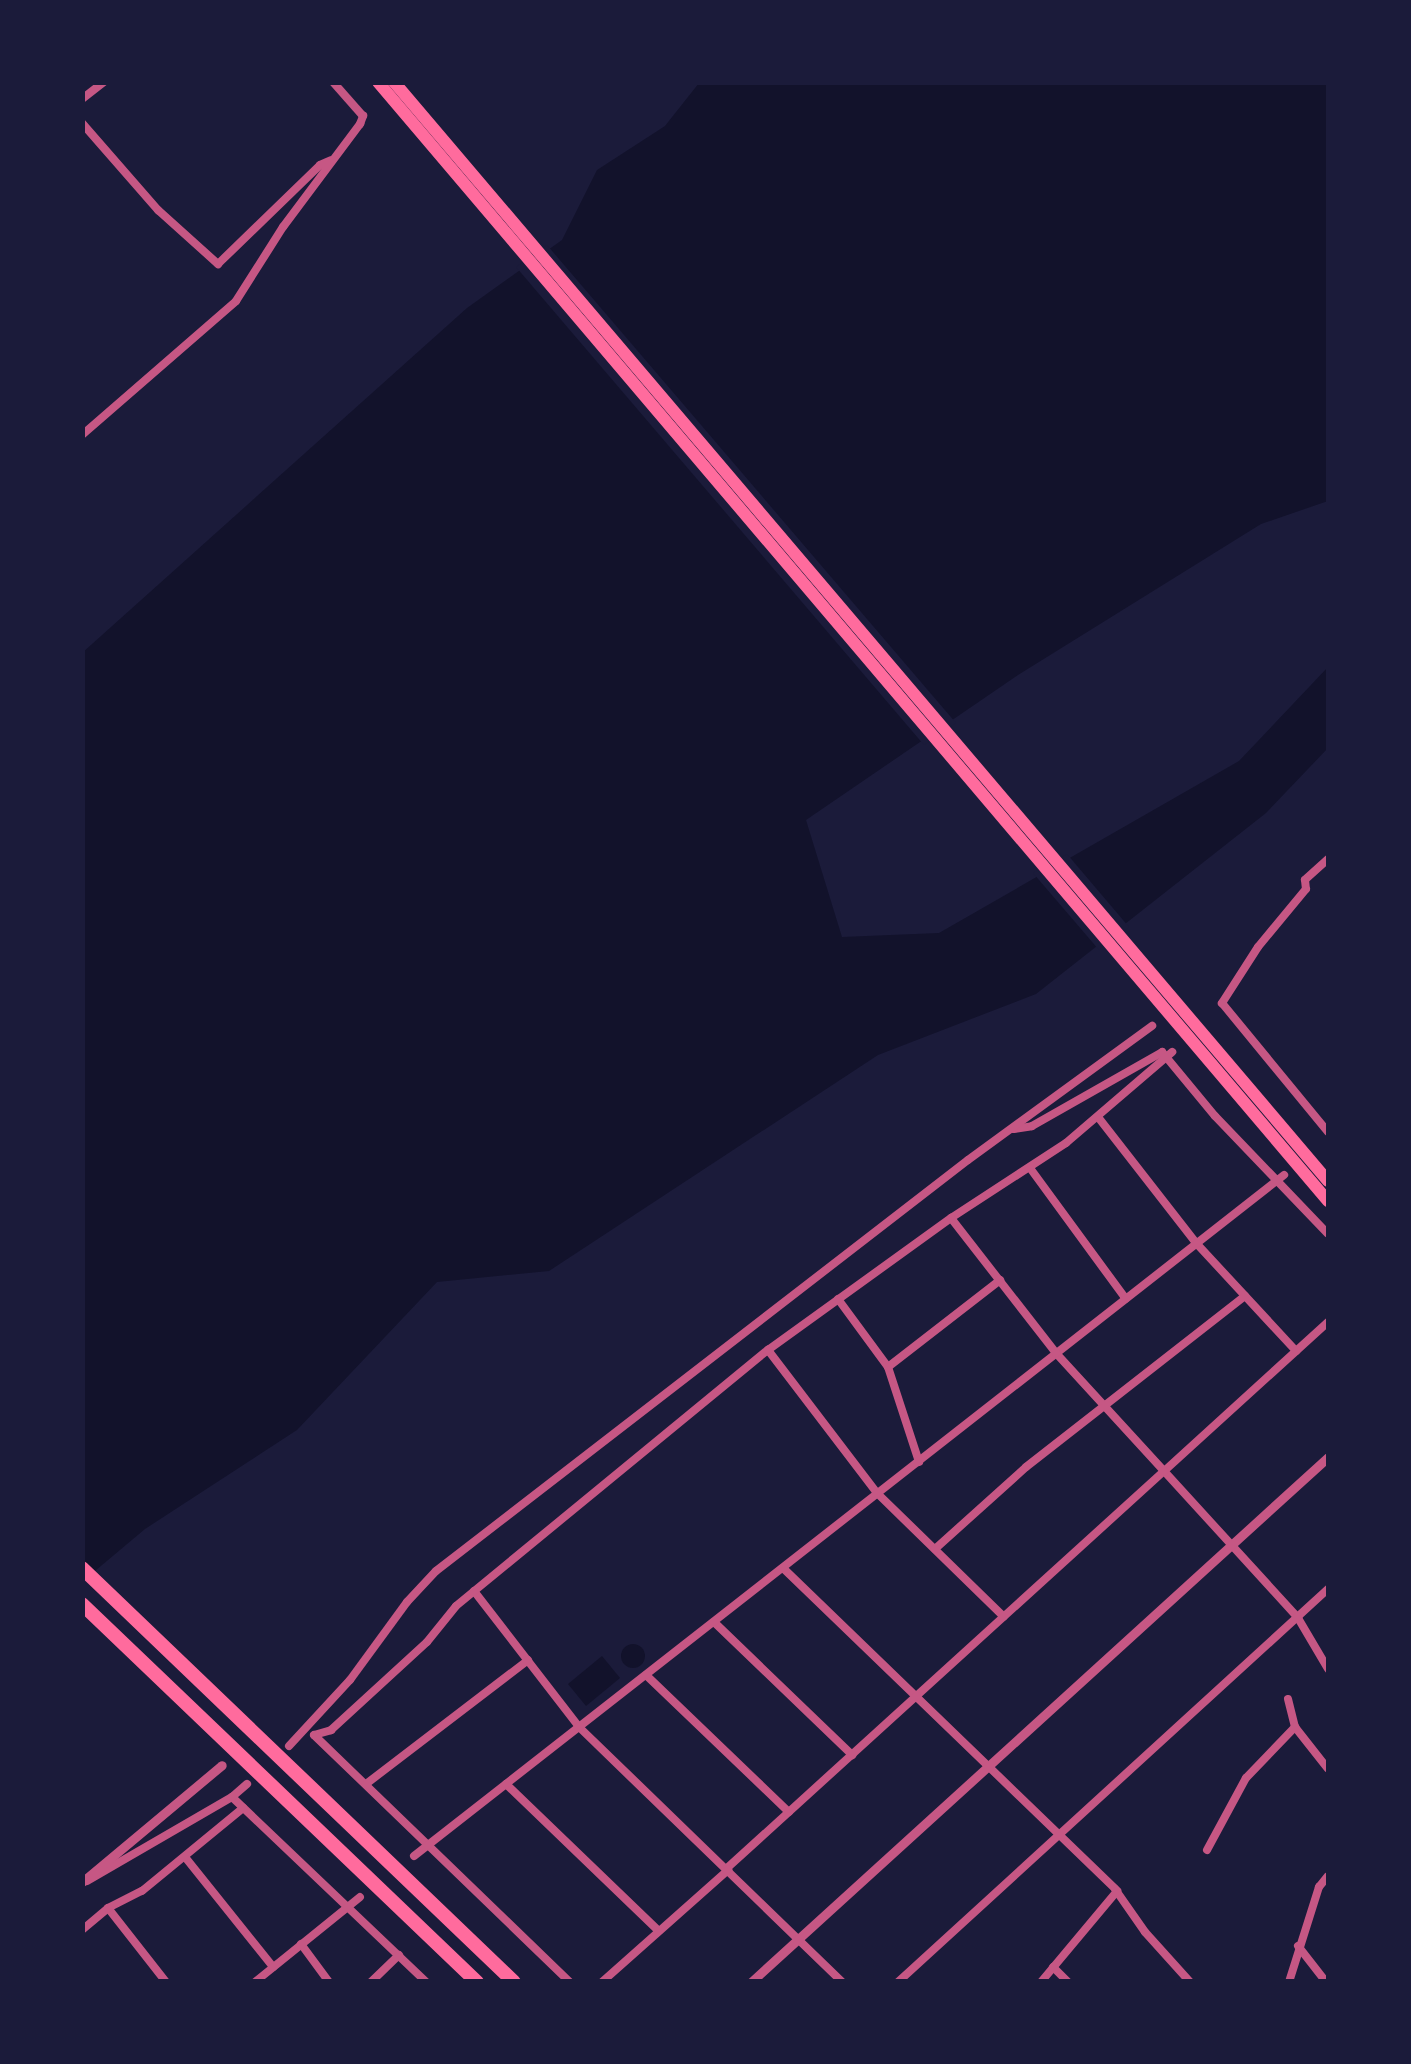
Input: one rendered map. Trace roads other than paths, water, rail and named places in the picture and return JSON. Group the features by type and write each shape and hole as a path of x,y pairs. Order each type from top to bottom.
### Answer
{"highway":[{"path":"369,82 412,126"},
{"path":"378,82 1328,1201"},
{"path":"396,82 1328,1181"},
{"path":"82,1568 514,1982"},
{"path":"82,1604 477,1982"}],"street":[{"path":"82,99 104,82"},
{"path":"332,82 364,116"},
{"path":"82,434 236,302 283,228 370,108"},
{"path":"82,123 158,210 218,264 320,165 336,159"},
{"path":"1212,1012 1306,889 1305,880 1328,858"},
{"path":"1222,1003 1326,1137"},
{"path":"289,1746 309,1733 407,1602 436,1572 1011,1129 1152,1026"},
{"path":"1011,1129 1032,1126 1162,1052 1170,1054 1215,1116 1281,1178 1328,1234"},
{"path":"309,1733 331,1730 474,1591 768,1350 1098,1118 1170,1054"},
{"path":"1098,1118 1197,1244 1296,1351"},
{"path":"1030,1168 1126,1299"},
{"path":"414,1856 1281,1178"},
{"path":"952,1218 1056,1353 1298,1618 1328,1669"},
{"path":"888,1366 1000,1280"},
{"path":"935,1549 1026,1466 1245,1296"},
{"path":"838,1299 888,1366 919,1462"},
{"path":"602,1982 1328,1322"},
{"path":"768,1350 877,1494 1004,1616"},
{"path":"750,1982 1328,1457"},
{"path":"782,1568 1117,1892 1145,1932 1190,1982"},
{"path":"898,1982 1328,1590"},
{"path":"474,1591 579,1727 842,1982"},
{"path":"714,1622 852,1755"},
{"path":"366,1784 528,1660"},
{"path":"646,1675 789,1812"},
{"path":"1288,1699 1295,1727 1328,1769"},
{"path":"1207,1850 1246,1778 1295,1727"},
{"path":"309,1733 570,1982"},
{"path":"82,1882 222,1765"},
{"path":"82,1882 118,1866 247,1784"},
{"path":"506,1784 659,1931"},
{"path":"232,1797 426,1982"},
{"path":"82,1930 108,1908 142,1891 244,1808"},
{"path":"185,1858 272,1968"},
{"path":"1289,1982 1298,1946 1320,1887 1328,1876"},
{"path":"1042,1982 1117,1892"},
{"path":"255,1982 360,1897"},
{"path":"108,1908 166,1982"},
{"path":"301,1944 328,1982"},
{"path":"1298,1946 1326,1982"},
{"path":"371,1982 399,1955"},
{"path":"1053,1967 1068,1982"}]}
